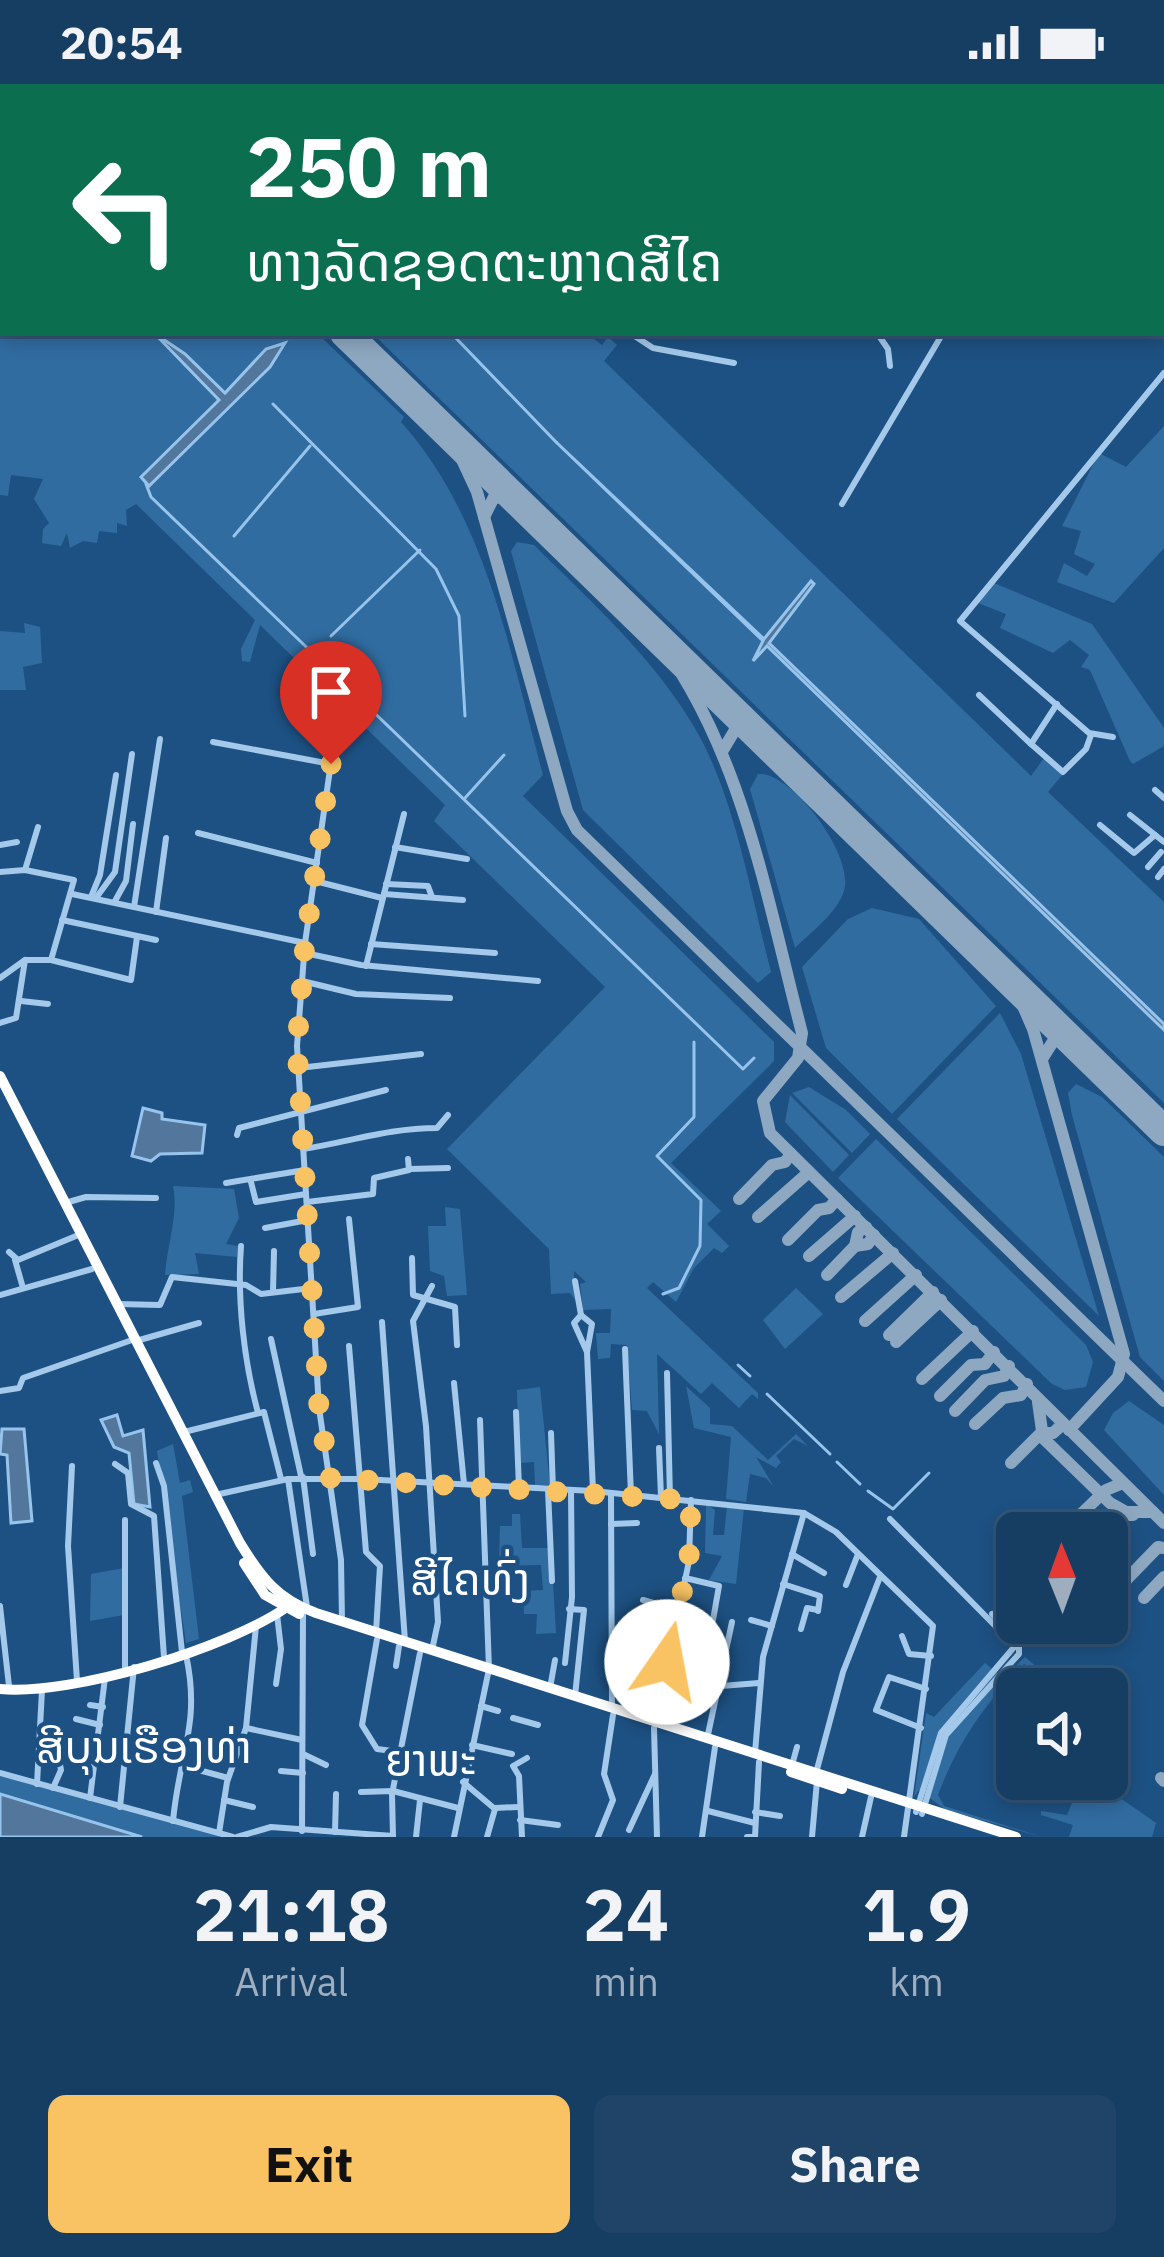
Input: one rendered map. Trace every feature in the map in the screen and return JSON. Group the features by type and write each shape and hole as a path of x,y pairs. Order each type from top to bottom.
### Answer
{"highway":[{"path":"0,1076 214,1495 269,1592 285,1608 342,1621 376,1635"},
{"path":"0,1088 214,1495"},
{"path":"4,1689 42,1690 105,1678 256,1626 285,1608"},
{"path":"306,1612 871,1798 919,1807 994,1837"},
{"path":"489,1671 612,1712"},
{"path":"757,1757 1016,1837"}],"street":[{"path":"635,336 661,350 734,363"},
{"path":"879,336 888,349 890,366"},
{"path":"842,504 941,336"},
{"path":"1091,734 969,632 961,616 1164,373"},
{"path":"979,695 998,718 1066,772 1092,730 1113,737"},
{"path":"1031,744 1057,704"},
{"path":"339,707 305,948 298,1068 342,1621"},
{"path":"134,907 160,739"},
{"path":"212,742 331,764"},
{"path":"94,898 115,872 132,754"},
{"path":"94,898 116,775"},
{"path":"1155,790 1164,798"},
{"path":"366,966 404,814"},
{"path":"1130,815 1163,848 1148,867"},
{"path":"114,903 126,880 134,824"},
{"path":"1100,825 1134,853 1155,835"},
{"path":"25,870 38,827"},
{"path":"198,833 317,863"},
{"path":"156,912 166,838"},
{"path":"0,845 17,842"},
{"path":"395,848 467,859"},
{"path":"1158,877 1164,869"},
{"path":"0,872 25,870 72,878 72,893 51,960"},
{"path":"315,881 383,896 463,900"},
{"path":"386,884 428,886 432,897"},
{"path":"72,893 366,966 538,980"},
{"path":"62,920 156,940"},
{"path":"0,978 26,960 51,960 131,980 137,938"},
{"path":"371,944 495,953"},
{"path":"0,1023 16,1018 26,960"},
{"path":"302,981 356,994 450,998"},
{"path":"21,1001 48,1004"},
{"path":"298,1068 421,1054"},
{"path":"236,1135 248,1124 386,1090"},
{"path":"303,1149 356,1141 383,1131 437,1128 448,1115"},
{"path":"250,1182 256,1202 373,1194 374,1178 409,1164 448,1168"},
{"path":"226,1183 305,1170"},
{"path":"65,1203 86,1197 156,1198"},
{"path":"314,1314 358,1307 349,1219"},
{"path":"265,1228 308,1220"},
{"path":"15,1260 76,1236"},
{"path":"242,1246 238,1285 245,1310 246,1369 257,1413"},
{"path":"273,1292 274,1251"},
{"path":"9,1252 23,1288"},
{"path":"412,1258 412,1293 421,1300 455,1307 458,1346"},
{"path":"0,1295 92,1269"},
{"path":"117,1304 160,1305 172,1277 238,1285 256,1293 312,1288"},
{"path":"575,1281 581,1315 592,1324 587,1352 593,1491"},
{"path":"0,1773 235,1837 271,1827 393,1837 392,1793 400,1752 438,1622 413,1321 432,1286"},
{"path":"581,1315 574,1323 587,1352"},
{"path":"382,1322 396,1481 402,1644 396,1666"},
{"path":"0,1390 19,1388 23,1378 134,1340 199,1323"},
{"path":"271,1339 302,1477 313,1554"},
{"path":"349,1346 366,1556 380,1566 376,1635 361,1718 377,1749 400,1752"},
{"path":"626,1349 631,1495"},
{"path":"666,1497 668,1372"},
{"path":"454,1383 464,1484"},
{"path":"516,1412 518,1488"},
{"path":"184,1432 266,1413 285,1480 306,1612 302,1831"},
{"path":"454,1837 489,1671 479,1420"},
{"path":"551,1433 551,1581"},
{"path":"659,1448 666,1497"},
{"path":"157,1463 164,1486 194,1722 180,1765 173,1821"},
{"path":"115,1464 126,1470 131,1504 150,1511 156,1529 164,1658"},
{"path":"72,1466 68,1546 77,1685"},
{"path":"214,1495 302,1477 593,1491 804,1513 822,1521 933,1625 921,1728 919,1807"},
{"path":"565,1663 571,1490"},
{"path":"598,1837 614,1800 604,1774 612,1712 610,1494"},
{"path":"657,1837 655,1725 685,1578 691,1500"},
{"path":"752,1837 759,1683 804,1513"},
{"path":"890,1519 1013,1642 1013,1652 957,1716 936,1752 904,1837"},
{"path":"121,1807 130,1669 124,1520"},
{"path":"611,1524 637,1523"},
{"path":"792,1554 824,1573"},
{"path":"845,1585 858,1554"},
{"path":"812,1837 816,1777 843,1672 880,1576"},
{"path":"685,1578 719,1586 713,1621"},
{"path":"784,1584 820,1596 818,1610 807,1608 801,1629"},
{"path":"643,1600 678,1610"},
{"path":"0,1606 4,1689"},
{"path":"276,1684 285,1608"},
{"path":"569,1609 584,1610 574,1696"},
{"path":"752,1620 772,1626"},
{"path":"702,1837 711,1743 732,1622"},
{"path":"219,1834 228,1778 246,1728 256,1626"},
{"path":"642,1631 694,1639"},
{"path":"902,1636 909,1654 931,1656"},
{"path":"640,1647 645,1660 667,1662"},
{"path":"550,1688 555,1660"},
{"path":"921,1728 876,1710 890,1677 926,1689"},
{"path":"90,1798 105,1678"},
{"path":"721,1685 759,1683"},
{"path":"37,1784 42,1690"},
{"path":"90,1705 103,1707"},
{"path":"481,1706 498,1711"},
{"path":"76,1719 100,1724"},
{"path":"516,1722 538,1725"},
{"path":"246,1728 303,1740"},
{"path":"472,1744 528,1755 513,1766 519,1776 522,1837"},
{"path":"792,1765 797,1747"},
{"path":"919,1807 936,1752"},
{"path":"53,1788 61,1770 58,1753"},
{"path":"303,1754 326,1765"},
{"path":"180,1765 228,1778"},
{"path":"281,1771 303,1773"},
{"path":"629,1830 656,1773"},
{"path":"463,1782 495,1808 518,1807"},
{"path":"361,1792 392,1793 458,1808"},
{"path":"335,1832 336,1794"},
{"path":"862,1837 871,1798"},
{"path":"224,1800 253,1807"},
{"path":"416,1837 420,1800"},
{"path":"487,1837 495,1808"},
{"path":"708,1811 755,1823"},
{"path":"754,1812 780,1816"},
{"path":"520,1820 558,1826"}],"shaded area":[{"path":"0,336 320,336 404,417 401,422 455,500 492,589 543,775 523,796 774,1042 774,1061 671,1163 721,1211 707,1224 729,1246 722,1253 714,1248 694,1268 676,1302 653,1282 647,1288 758,1393 758,1399 752,1394 739,1408 712,1383 701,1394 657,1354 659,1434 647,1411 632,1410 627,1345 611,1344 610,1358 598,1359 596,1333 610,1333 611,1309 583,1310 580,1284 586,1282 574,1271 575,1300 570,1293 551,1294 549,1249 447,1149 605,987 434,821 445,805 260,625 250,662 242,661 241,649 255,620 136,504 126,510 127,526 117,523 117,533 99,531 97,543 83,541 70,548 67,533 61,546 42,543 43,529 49,523 34,499 43,479 11,475 8,496 0,495"},
{"path":"157,336 185,354 225,393 266,349 285,343 270,367 149,486 141,477 219,400"},
{"path":"375,336 590,336 602,345 608,337 617,345 604,361 1031,776 1044,758 1063,774 1048,792 1164,902 1164,1103"},
{"path":"1164,426 1164,548 1114,603 1057,582 1064,563 1087,576 1095,564 1074,554 1081,531 1062,526 1099,453 1126,467"},
{"path":"556,442 764,639 811,581 814,584 769,643 1164,1024 1164,1030 767,646 753,661 763,641"},
{"path":"517,542 534,545 620,630 693,725 720,781 748,878 771,972 758,983 583,810 511,551"},
{"path":"994,583 1092,624 1164,728 1164,746 1133,764 1090,670 1081,667 1089,655 1070,640 1053,653 1000,628 1006,614 978,603"},
{"path":"24,623 40,627 42,663 23,667 26,690 0,690 0,631 25,633"},
{"path":"758,774 772,777 803,800 830,837 845,876 836,907 795,948 750,789"},
{"path":"872,908 919,919 996,1006 892,1114 826,1048 802,967 848,919"},
{"path":"1000,1013 1021,1054 1099,1316 897,1119"},
{"path":"1076,1084 1102,1097 1164,1157 1164,1381 1140,1357 1072,1115 1068,1093"},
{"path":"809,1087 846,1110 870,1134 852,1153 792,1093"},
{"path":"790,1095 849,1155 833,1172 785,1122"},
{"path":"143,1108 162,1113 162,1119 205,1125 202,1153 160,1154 151,1161 132,1156"},
{"path":"876,1139 1086,1345 1093,1362 1086,1387 1065,1390 1052,1384 838,1178"},
{"path":"173,1186 234,1189 239,1218 226,1244 238,1246 237,1257 195,1253 199,1274 165,1275 174,1218"},
{"path":"445,1207 460,1209 467,1295 447,1296 444,1276 430,1271 428,1226 446,1226"},
{"path":"796,1288 823,1314 785,1349 763,1320"},
{"path":"686,1386 710,1408 710,1424 732,1426 768,1460 796,1434 808,1446 794,1439 776,1456 781,1462 776,1468 756,1457 774,1487 766,1478 750,1474 746,1502 726,1499 731,1437 694,1428"},
{"path":"540,1387 550,1485 535,1485 534,1462 519,1463 517,1390"},
{"path":"1129,1401 1164,1425 1164,1495 1104,1430 1113,1413"},
{"path":"117,1415 123,1436 143,1430 150,1507 134,1504 129,1453 114,1447 101,1420"},
{"path":"2,1429 24,1429 32,1521 11,1523 7,1455 0,1454"},
{"path":"173,1444 180,1483 190,1480 193,1492 182,1496 199,1639 186,1643 157,1451"},
{"path":"706,1504 715,1510 713,1535 724,1535 727,1507 744,1508 736,1584 709,1580 722,1556 705,1553"},
{"path":"512,1514 520,1514 522,1548 551,1548 556,1633 536,1634 537,1614 524,1614 523,1591 543,1590 541,1565 499,1566 500,1526 512,1526"},
{"path":"124,1568 124,1615 90,1621 91,1574"},
{"path":"1025,1657 1038,1668 1024,1664 1013,1668"},
{"path":"985,1663 996,1672 996,1695 973,1725 938,1795 944,1806 1042,1837 946,1810 919,1790 914,1797 926,1713 934,1717"},
{"path":"0,1776 225,1837 142,1837 12,1801 0,1794"},
{"path":"0,1794 142,1837 0,1837"},
{"path":"1073,1800 1123,1800 1156,1823 1152,1837 1069,1837 1073,1825 1041,1815 1041,1811 1067,1815"}],"waterway":[{"path":"454,336 556,442"},
{"path":"273,404 436,569 459,616 465,716"},
{"path":"234,536 310,446"},
{"path":"146,484 151,497 743,1069 754,1058"},
{"path":"331,636 420,550"},
{"path":"465,798 504,755"},
{"path":"663,1294 679,1288 700,1246 701,1200 657,1156 694,1117 694,1042"},
{"path":"738,1365 750,1376"},
{"path":"767,1394 830,1454"},
{"path":"837,1462 860,1484"},
{"path":"868,1491 893,1509 929,1473"}],"taxiway":[{"path":"451,436 477,492 567,811 577,830 1164,1401"},
{"path":"484,517 494,497 517,500"},
{"path":"651,630 682,674 729,771 762,875 802,1033 798,1058 763,1101 770,1133 1164,1523"},
{"path":"723,750 735,730 758,735"},
{"path":"1013,983 1033,1029 1124,1354 1118,1377 1069,1430"},
{"path":"1042,1059 1054,1040 1074,1043"},
{"path":"739,1199 772,1165 785,1162 791,1154"},
{"path":"758,1217 809,1172"},
{"path":"788,1240 818,1210 829,1208 837,1199"},
{"path":"809,1256 855,1216"},
{"path":"866,1227 858,1232 855,1246 868,1244 874,1235"},
{"path":"827,1275 855,1246"},
{"path":"841,1297 893,1253"},
{"path":"865,1321 916,1275"},
{"path":"889,1335 933,1292"},
{"path":"896,1342 941,1300"},
{"path":"922,1379 973,1331"},
{"path":"940,1396 971,1365 985,1364 994,1352"},
{"path":"955,1411 985,1380 1004,1376 1009,1366"},
{"path":"975,1424 1003,1398 1021,1395 1027,1384"},
{"path":"1038,1402 1043,1438 1110,1503 1126,1512 1153,1512"},
{"path":"1011,1463 1041,1433 1053,1433 1063,1424"},
{"path":"1083,1512 1106,1490 1123,1483"},
{"path":"1128,1515 1133,1515"},
{"path":"1128,1578 1158,1547 1164,1548"},
{"path":"1144,1598 1164,1577"},
{"path":"1161,1778 1164,1781"}],"runway":[{"path":"348,336 1164,1131"}],"district":[{"name":"ສີໄຄທົ່ງ","path":"470,1578"},
{"name":"ສີບຸນເຮືອງທ່າ","path":"144,1746"},
{"name":"ຍາພະ","path":"431,1759"}],"route":[{"path":"331,764 305,943 297,1046 319,1408 330,1478 691,1500 689,1561 667,1662"}]}
